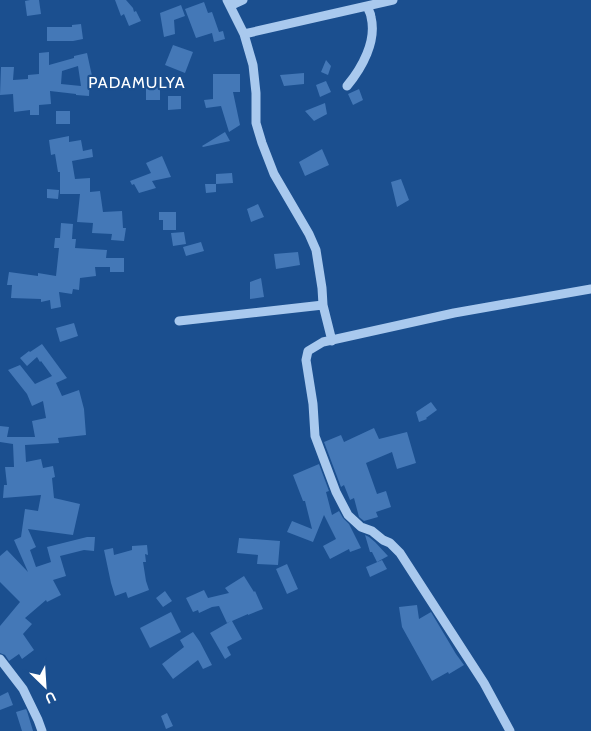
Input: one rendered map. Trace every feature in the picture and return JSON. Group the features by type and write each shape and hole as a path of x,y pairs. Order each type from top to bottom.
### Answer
{"street":[{"path":"243,0 228,3 244,34 253,66 256,93 256,123 274,174 316,250 323,305 332,341"},
{"path":"244,34 393,0"},
{"path":"347,86 363,63 370,45 373,29 372,17 367,6"},
{"path":"510,731 484,683 400,554 390,542 383,540 372,531 361,527 348,516 336,492 315,436 306,360 308,352 323,342 454,312 591,289"},
{"path":"179,321 323,305"},
{"path":"0,659 23,689 42,731"}],"building":[{"path":"39,0 41,14 27,16 25,1"},
{"path":"115,0 126,0 134,12 136,11 141,21 129,26 124,14 121,16"},
{"path":"204,2 208,13 212,12 219,32 223,31 225,39 214,42 212,33 196,38 185,9"},
{"path":"181,5 185,16 174,20 175,34 164,37 160,13"},
{"path":"81,24 83,39 47,41 47,27 72,27 72,25"},
{"path":"173,45 193,52 185,73 165,65"},
{"path":"49,52 49,65 87,53 92,76 90,76 89,96 50,91 51,104 39,105 39,115 30,115 30,110 14,112 13,94 0,95 1,67 14,67 13,80 28,79 28,75 39,74 39,53","holes":["78,66 81,86 61,84 62,71"]},
{"path":"326,60 331,66 328,75 321,72"},
{"path":"304,73 304,84 284,86 280,75"},
{"path":"213,74 240,74 240,92 233,92 240,125 229,132 221,106 206,108 204,100 213,99"},
{"path":"326,81 331,92 320,97 316,85"},
{"path":"146,87 160,87 160,100 146,100"},
{"path":"359,89 363,100 353,105 348,94"},
{"path":"168,96 181,96 181,109 168,110"},
{"path":"325,103 327,114 314,121 305,111"},
{"path":"56,111 70,111 70,124 56,124"},
{"path":"225,132 230,141 202,146"},
{"path":"69,136 69,142 81,140 83,151 92,149 93,157 72,161 75,179 90,178 90,192 100,191 103,212 122,211 123,228 126,228 124,241 111,240 112,234 92,233 93,223 77,222 80,194 60,194 60,172 58,172 55,154 51,155 49,140"},
{"path":"322,149 329,165 305,176 299,162"},
{"path":"162,156 171,177 152,181 156,188 139,193 130,181 151,173 146,163"},
{"path":"232,173 233,183 216,184 216,174"},
{"path":"401,179 409,200 397,207 391,182"},
{"path":"205,184 216,184 216,192 206,193"},
{"path":"47,189 59,190 58,199 47,198"},
{"path":"258,204 264,217 251,222 247,209"},
{"path":"159,212 176,212 176,230 163,230 163,220 159,220"},
{"path":"61,223 73,224 72,239 76,239 75,248 107,250 106,258 124,258 124,272 110,272 110,267 95,267 96,276 80,278 79,290 73,289 72,294 59,292 61,307 51,309 50,300 41,302 41,299 11,298 12,285 7,285 9,272 38,276 38,273 56,276 59,248 54,248 55,238 60,238"},
{"path":"184,232 186,244 173,246 171,233"},
{"path":"201,242 204,251 186,256 183,247"},
{"path":"298,252 300,265 276,269 274,254"},
{"path":"261,278 264,297 250,299 250,282"},
{"path":"74,323 78,336 60,342 56,328"},
{"path":"42,344 67,378 56,383 62,396 79,390 84,409 86,435 58,438 59,443 25,445 26,462 41,459 43,468 53,466 55,477 52,478 54,498 80,504 73,535 28,529 36,547 30,550 36,567 51,562 47,547 87,537 95,537 94,551 84,550 60,556 66,576 53,580 61,595 47,602 46,600 25,618 32,624 23,634 34,650 22,659 19,654 9,661 5,655 0,653 0,626 20,602 0,582 0,556 7,550 28,572 14,540 21,537 25,509 38,511 41,495 3,498 4,485 7,485 5,467 14,467 13,444 0,442 0,426 9,427 7,437 35,437 32,421 46,418 43,401 32,406 27,394 8,370 20,365 35,384 52,376 37,357 27,366 20,358"},
{"path":"431,402 437,410 427,419 419,422 416,412"},
{"path":"374,428 379,439 407,432 416,463 397,469 392,452 366,463 377,494 386,491 391,507 376,512 378,517 364,521 359,517 354,498 350,500 344,485 341,487 324,442 341,435 344,442"},
{"path":"319,464 329,491 326,492 332,515 339,511 349,524 361,548 350,552 349,549 330,559 323,546 336,539 324,515 313,542 287,532 292,521 312,529 305,501 303,501 293,475"},
{"path":"365,535 375,542 388,556 377,562 372,552 370,552"},
{"path":"239,538 280,541 278,565 257,564 258,555 237,553"},
{"path":"147,545 148,555 145,554 146,562 143,562 149,590 128,598 126,592 115,596 104,550 113,548 114,555 132,550 132,546"},
{"path":"382,560 387,569 370,577 366,567"},
{"path":"287,564 298,589 287,594 276,569"},
{"path":"244,576 255,591 263,609 232,621 242,639 227,647 231,655 225,659 210,633 231,621 227,623 219,606 199,613 198,610 193,612 186,598 204,590 208,598 229,593 225,588"},
{"path":"165,591 172,601 163,607 156,598"},
{"path":"417,605 419,619 431,612 464,665 432,681 402,627 399,607"},
{"path":"171,612 181,632 150,648 140,628"},
{"path":"193,632 212,665 203,669 198,660 173,679 162,664 184,647 180,640"},
{"path":"8,692 13,705 0,710 0,696"},
{"path":"26,709 33,731 22,731 16,712"},
{"path":"167,713 173,726 166,729 161,716"}],"district":[{"name":"PADAMULYA","path":"137,82"}]}
